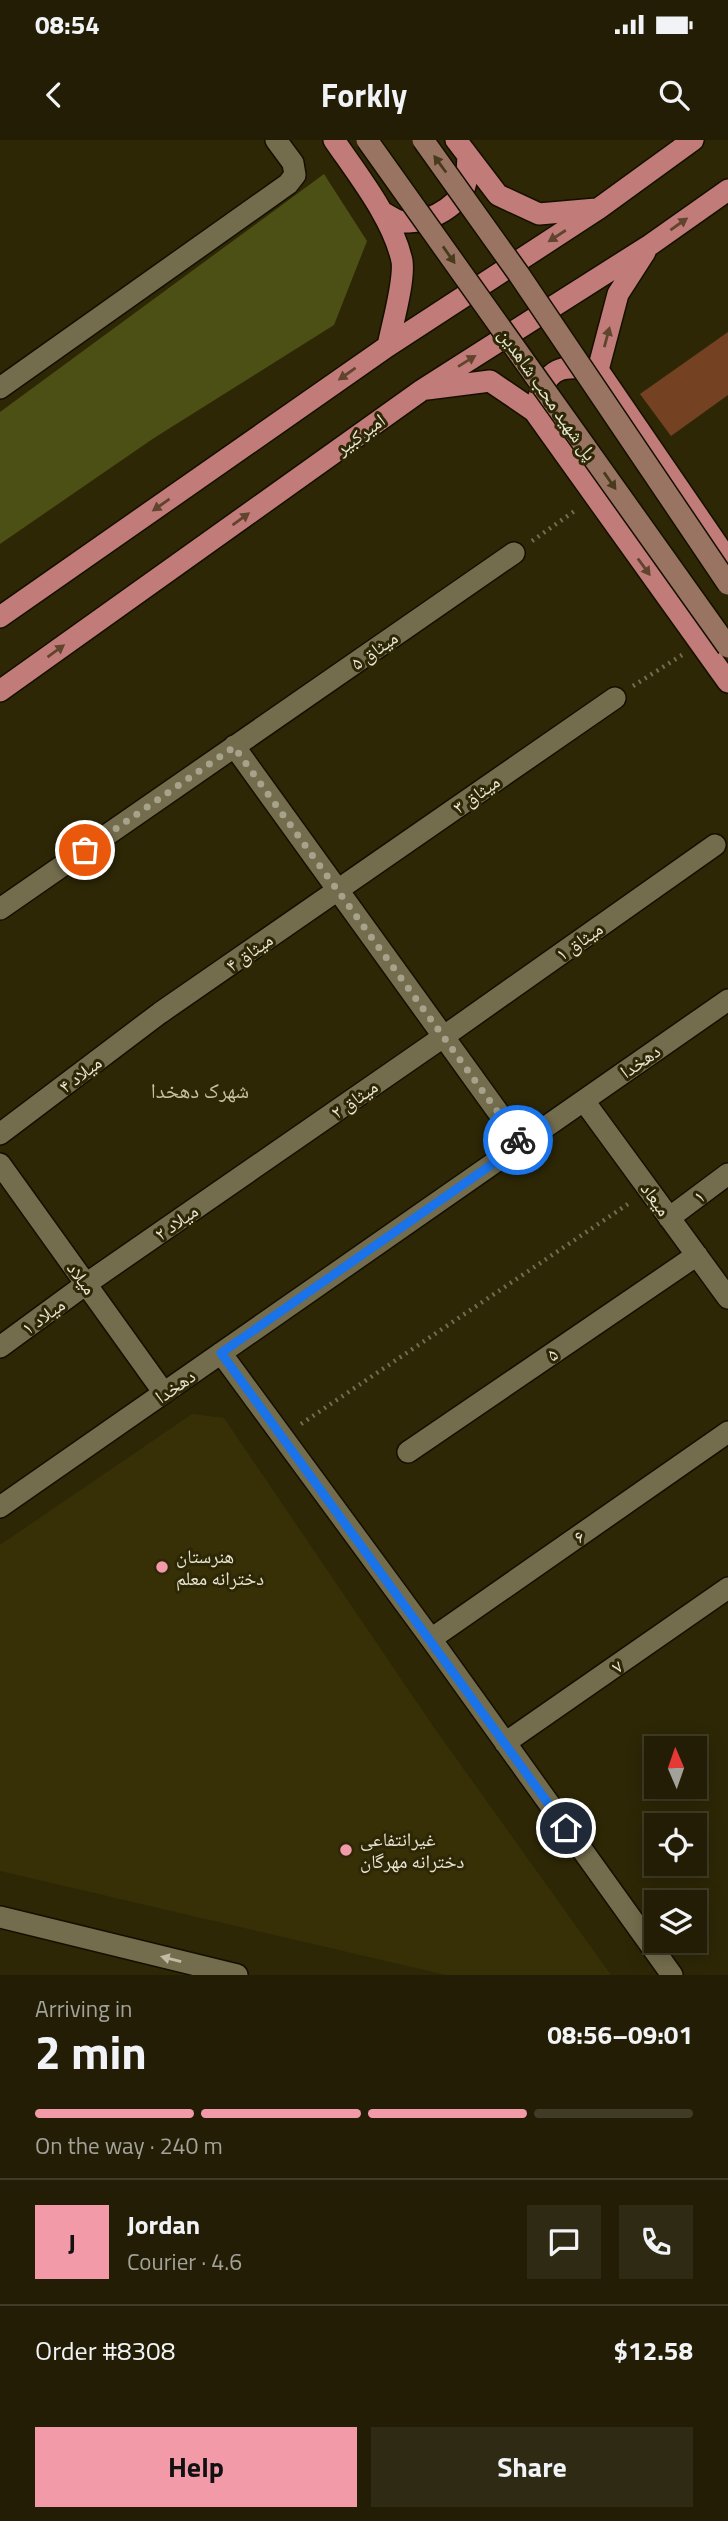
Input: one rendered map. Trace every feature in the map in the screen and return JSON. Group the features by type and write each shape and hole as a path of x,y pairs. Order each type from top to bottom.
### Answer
{"main road":[{"path":"334,140 384,214 402,262 388,346"},
{"name":"پل شهید محب شاهدین","path":"367,140 728,647"},
{"path":"423,140 518,273 728,584"},
{"path":"456,140 498,195 539,214 598,209"},
{"path":"0,617 388,346 598,209 693,140"},
{"path":"384,214 412,222 434,217 453,203 465,187 468,157"},
{"name":"امیرکبیر","path":"0,691 422,390 650,245 728,190"},
{"path":"598,370 618,294 650,245"},
{"path":"534,411 541,387 555,372 573,366 598,370 728,560"},
{"path":"422,390 490,381 534,411 728,682"}],"street":[{"path":"0,388 288,184 295,174 293,163 276,140"},
{"name":"میثاق ۵","path":"0,909 514,553"},
{"name":"میثاق ۳","path":"338,890 615,698"},
{"path":"234,747 521,1144"},
{"name":"میثاق ۱","path":"443,1037 715,845"},
{"name":"میثاق ۴","path":"160,1013 338,890"},
{"name":"دهخدا","path":"0,1507 728,1000"},
{"name":"میلاد ۴","path":"0,1134 160,1013"},
{"name":"میثاق ۲","path":"265,1160 443,1037"},
{"name":"میعاد","path":"584,1101 728,1298"},
{"name":"میلاد ۲","path":"86,1284 265,1160"},
{"name":"میلاد","path":"0,1164 164,1393"},
{"name":"۱","path":"669,1218 728,1174"},
{"name":"۵","path":"408,1452 697,1255"},
{"name":"میلاد ۱","path":"0,1348 86,1284"},
{"path":"221,1353 431,1639 672,1975"},
{"name":"۶","path":"431,1639 728,1432"},
{"name":"۷","path":"505,1743 728,1588"},
{"path":"0,1917 237,1975"}],"path":[{"path":"514,553 594,497"},
{"path":"615,698 700,643"},
{"path":"282,1437 649,1190"}],"shaded area":[{"path":"192,1414 224,1418 435,1729 611,1975 446,1975 0,1871 0,1545"}],"green space":[{"path":"324,174 367,241 334,325 154,438 0,544 0,412"}],"building":[{"path":"728,332 728,395 671,436 640,394"}],"way so far":[{"path":"85,850 234,747 518,1140"}],"place":[{"name":"هنرستان دخترانه معلم","path":"162,1567"},
{"name":"غیرانتفاعی دخترانه مهرگان","path":"346,1850"}],"district":[{"name":"شهرک دهخدا","path":"200,1091"}],"route":[{"path":"518,1140 521,1144 221,1353 566,1828"}]}
